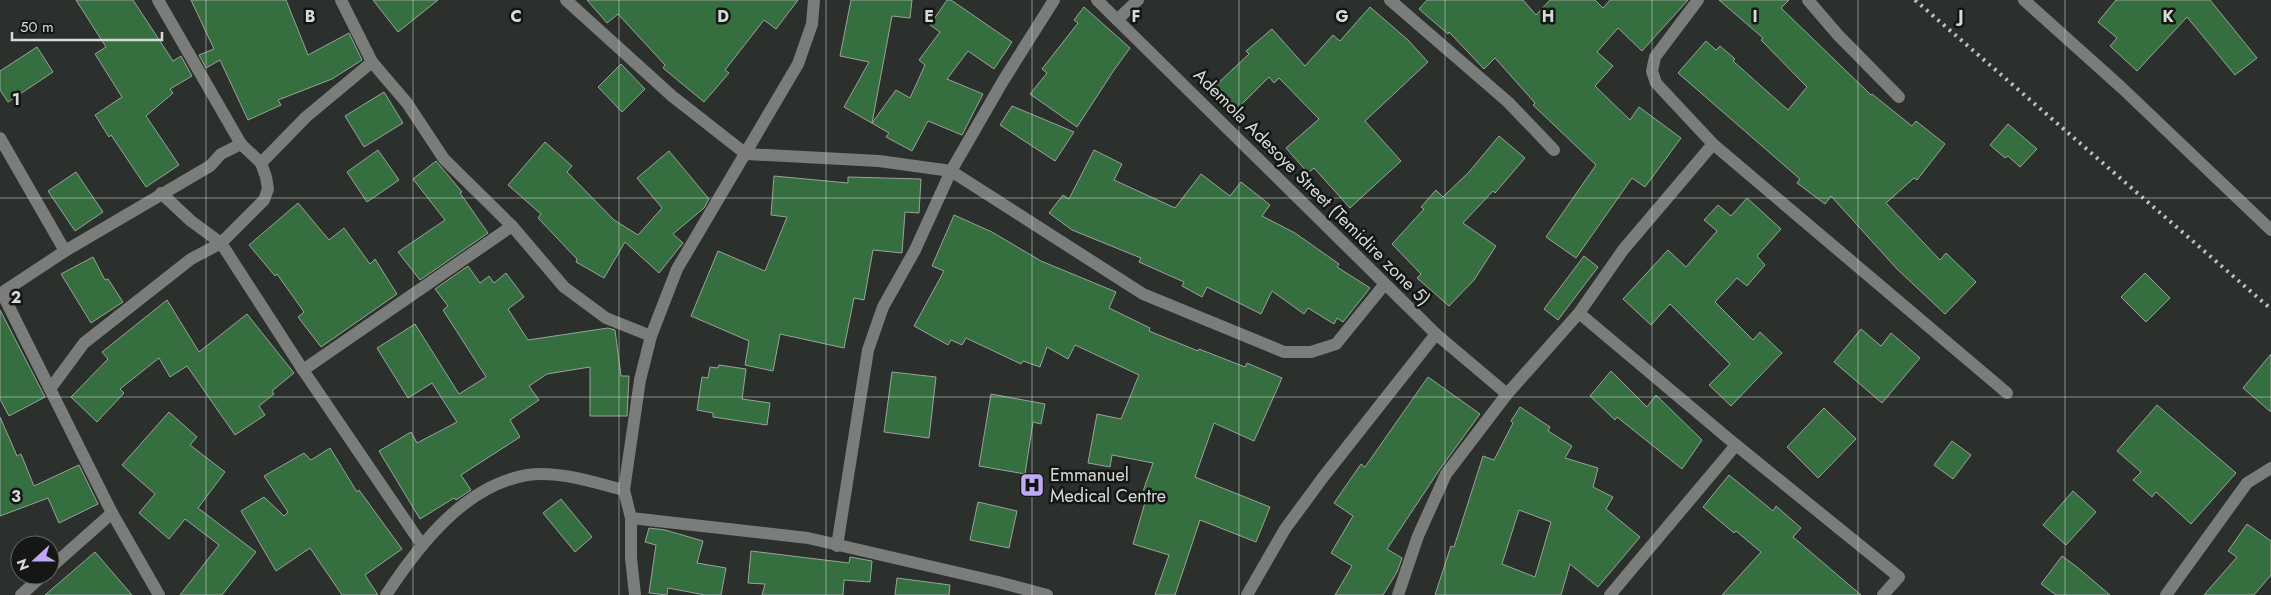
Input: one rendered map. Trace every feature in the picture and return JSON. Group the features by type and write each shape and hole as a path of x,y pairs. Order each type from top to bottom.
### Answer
{"street":[{"path":"50,389 84,343 191,258 221,243 264,200 268,189 261,162 241,144 158,0"},
{"path":"341,0 372,62 407,103 444,159 512,226 564,287 606,318 651,336"},
{"path":"566,0 672,96 746,154 879,161 951,171 1143,294 1284,352 1311,352 1336,344 1384,285"},
{"path":"635,595 631,558 630,518 624,490 640,380 651,336 676,269 798,64 812,24 814,0"},
{"path":"837,546 868,350 883,307 916,250 951,171 1003,80 1054,0"},
{"name":"Ademola Adesoye Street (Temidire zone 5)","path":"1097,0 1384,285 1436,334 1507,394"},
{"path":"1118,19 1138,0"},
{"path":"1390,0 1508,102 1554,150"},
{"path":"1698,0 1655,57 1652,71 1656,83 1713,144 2007,393"},
{"path":"1808,0 1899,97"},
{"path":"2024,0 2122,88 2271,230"},
{"path":"261,162 306,116 372,62"},
{"path":"0,138 65,251"},
{"path":"159,595 112,513 1,294 65,251 210,166 221,154 241,144"},
{"path":"1398,595 1418,536 1446,474 1507,394 1579,313 1623,250 1713,144"},
{"path":"161,193 190,221 221,243 422,545"},
{"path":"304,370 512,226"},
{"path":"1579,313 1736,445 1899,577 1883,595"},
{"path":"1247,595 1285,529 1324,476 1436,334"},
{"path":"1610,595 1736,445"},
{"path":"2166,595 2247,483 2271,468"},
{"path":"386,595 422,545 465,503 486,488 528,475 574,477 624,490"},
{"path":"60,559 112,513"},
{"path":"630,518 808,538 1047,595"},
{"path":"21,595 32,585"}],"building":[{"path":"76,0 133,0 173,61 181,56 192,76 170,89 173,93 146,116 179,165 146,187 95,115 122,97 95,54 106,47"},
{"path":"191,0 286,0 308,55 349,33 362,60 332,79 278,100 281,105 248,120 220,60 206,68 199,55 214,49"},
{"path":"373,0 438,0 398,32"},
{"path":"587,0 798,0 776,29 764,20 725,70 729,73 704,102 663,68 665,65 618,14 607,23"},
{"path":"851,0 912,0 910,18 892,16 872,123 896,90 910,98 925,65 919,60 940,32 930,25 947,0 951,0 1012,42 994,69 968,51 947,79 983,94 962,135 928,121 912,151 886,137 889,133 844,107 869,62 840,56"},
{"path":"1427,0 1523,0 1536,15 1550,0 1595,0 1603,8 1610,0 1688,0 1642,51 1618,28 1597,52 1613,66 1595,86 1630,120 1639,107 1681,138 1645,187 1632,178 1576,258 1546,237 1596,165 1533,105 1535,103 1495,58 1484,69 1449,32 1448,34 1419,9"},
{"path":"1719,0 1789,0 1781,8 1871,95 1912,126 1916,121 1945,144 1917,180 1914,178 1886,203 1940,260 1946,253 1976,282 1945,314 1897,269 1831,196 1825,204 1797,183 1800,179 1678,73 1706,41 1716,50 1720,46 1735,59 1733,61 1788,110 1807,87 1761,40 1763,38"},
{"path":"2116,0 2210,0 2257,58 2235,75 2187,17 2137,71 2110,46 2117,38 2098,22"},
{"path":"1084,7 1130,48 1077,127 1030,94 1047,73 1042,69 1078,23 1074,20"},
{"path":"1370,7 1408,40 1428,62 1365,121 1401,161 1350,208 1314,168 1308,173 1286,148 1319,119 1279,78 1274,83 1269,77 1237,109 1215,86 1249,54 1246,51 1272,29 1305,66 1333,35 1340,41"},
{"path":"37,47 53,72 8,102 0,90 0,71"},
{"path":"621,64 645,89 622,112 598,87"},
{"path":"384,92 403,123 364,147 345,116"},
{"path":"1012,106 1074,132 1055,161 1000,125"},
{"path":"2008,124 2037,149 2020,167 2008,156 2005,158 1990,145"},
{"path":"1499,136 1525,158 1495,193 1493,191 1463,223 1496,246 1474,280 1449,306 1417,278 1421,274 1392,244 1424,209 1421,207 1436,190 1443,197 1469,172"},
{"path":"545,142 572,166 567,172 614,220 638,235 662,208 637,178 669,151 709,199 704,208 673,234 683,243 659,273 625,242 604,278 576,262 577,259 538,218 541,214 508,185"},
{"path":"378,150 399,180 367,202 347,172"},
{"path":"1094,150 1122,164 1114,180 1175,208 1201,174 1230,196 1241,182 1270,205 1262,216 1295,233 1339,264 1337,267 1370,288 1343,322 1337,318 1334,324 1308,308 1304,314 1272,291 1261,314 1207,287 1202,297 1182,286 1184,282 1139,262 1141,258 1072,230 1049,213 1063,195 1069,199"},
{"path":"436,161 462,192 460,193 488,233 420,280 398,252 445,220 413,179"},
{"path":"76,172 103,212 75,231 48,191"},
{"path":"774,176 848,183 848,177 921,179 919,213 905,212 902,253 873,250 864,300 854,298 844,348 780,334 773,371 745,365 749,341 691,316 718,251 765,271 787,217 771,215"},
{"path":"1747,198 1781,229 1757,256 1765,265 1747,286 1737,278 1715,302 1753,340 1760,332 1782,353 1731,406 1709,385 1730,364 1670,304 1651,325 1623,299 1668,250 1686,267 1717,231 1704,220 1718,205 1731,216"},
{"path":"298,203 329,240 344,228 370,264 375,259 397,294 321,347 298,317 304,312 277,274 275,276 249,245"},
{"path":"954,215 992,232 1041,261 1116,292 1109,308 1150,328 1149,331 1198,351 1199,349 1245,367 1247,363 1282,378 1254,441 1214,423 1195,477 1270,507 1256,542 1200,520 1175,595 1155,595 1169,555 1133,544 1146,499 1141,497 1153,463 1112,455 1110,467 1088,463 1097,414 1121,419 1139,375 1075,345 1068,359 1047,347 1040,367 1023,361 1021,364 966,338 962,345 951,340 948,345 914,326 944,271 932,266"},
{"path":"1584,256 1598,267 1558,320 1544,309"},
{"path":"93,257 105,280 108,279 123,302 91,323 61,274"},
{"path":"468,266 480,283 489,276 494,283 506,273 524,297 508,309 528,340 608,328 615,330 621,376 629,376 627,416 590,416 590,367 547,374 529,386 539,400 510,420 520,437 461,475 471,490 420,519 379,451 411,432 417,443 457,422 432,383 408,398 377,348 415,324 459,394 486,377 443,310 448,306 435,289"},
{"path":"2145,273 2170,298 2146,322 2121,297"},
{"path":"167,300 199,352 247,314 294,373 272,391 274,394 259,406 265,415 235,435 187,366 170,377 159,358 120,389 124,393 97,422 71,397 108,359 102,352"},
{"path":"0,310 45,397 9,416 0,399"},
{"path":"1861,329 1881,346 1891,333 1920,358 1882,403 1834,362"},
{"path":"2271,354 2271,412 2243,388"},
{"path":"719,365 746,369 742,399 770,403 767,425 713,417 713,413 697,410 702,377 708,378 710,367 718,368"},
{"path":"1611,371 1647,407 1656,395 1702,440 1682,469 1617,417 1615,420 1590,396"},
{"path":"892,372 936,377 929,438 884,432"},
{"path":"1428,377 1480,414 1440,469 1387,549 1402,558 1397,572 1383,595 1335,595 1352,566 1331,553 1353,516 1334,503 1361,464 1365,467"},
{"path":"991,394 1045,404 1041,424 1033,422 1025,474 979,466"},
{"path":"2157,405 2236,473 2191,524 2156,492 2152,497 2133,480 2141,472 2117,451"},
{"path":"1520,407 1550,427 1548,431 1572,446 1565,458 1598,468 1593,487 1613,497 1606,509 1640,537 1598,587 1570,564 1561,595 1435,595 1451,546 1454,547 1483,456 1494,460 1513,423 1511,421","holes":["1519,510 1551,522 1535,577 1502,564"]},
{"path":"1824,408 1856,439 1818,478 1787,447"},
{"path":"169,412 197,437 190,445 225,472 198,508 256,552 222,595 180,595 219,545 185,519 169,539 139,513 155,494 122,465"},
{"path":"0,417 17,456 21,454 34,486 79,465 98,504 59,523 48,498 0,516"},
{"path":"1952,441 1971,455 1953,479 1934,465"},
{"path":"330,448 357,492 359,490 402,549 365,575 378,595 342,595 310,548 276,571 241,511 264,497 284,516 288,512 264,476 304,453 311,460"},
{"path":"1729,475 1773,511 1776,506 1801,528 1793,537 1861,595 1722,595 1761,552 1736,531 1734,533 1703,507"},
{"path":"2073,491 2096,512 2066,545 2043,525"},
{"path":"561,499 592,537 575,552 543,513"},
{"path":"978,502 1017,511 1009,548 970,540"},
{"path":"2247,524 2271,541 2271,575 2254,595 2204,595 2237,557 2228,551"},
{"path":"649,528 665,530 703,541 697,563 726,568 721,595 705,595 668,588 667,595 649,593 656,545 645,542"},
{"path":"751,551 849,563 850,557 872,561 870,582 844,580 843,595 762,595 765,584 748,583"},
{"path":"95,552 132,595 45,595 57,585 60,585 60,582"},
{"path":"2062,556 2110,595 2056,595 2041,584"},
{"path":"897,578 950,585 949,595 895,595"}],"railway":[{"path":"1915,0 2271,309"}],"place":[{"name":"Emmanuel Medical Centre","path":"1032,485"}]}
